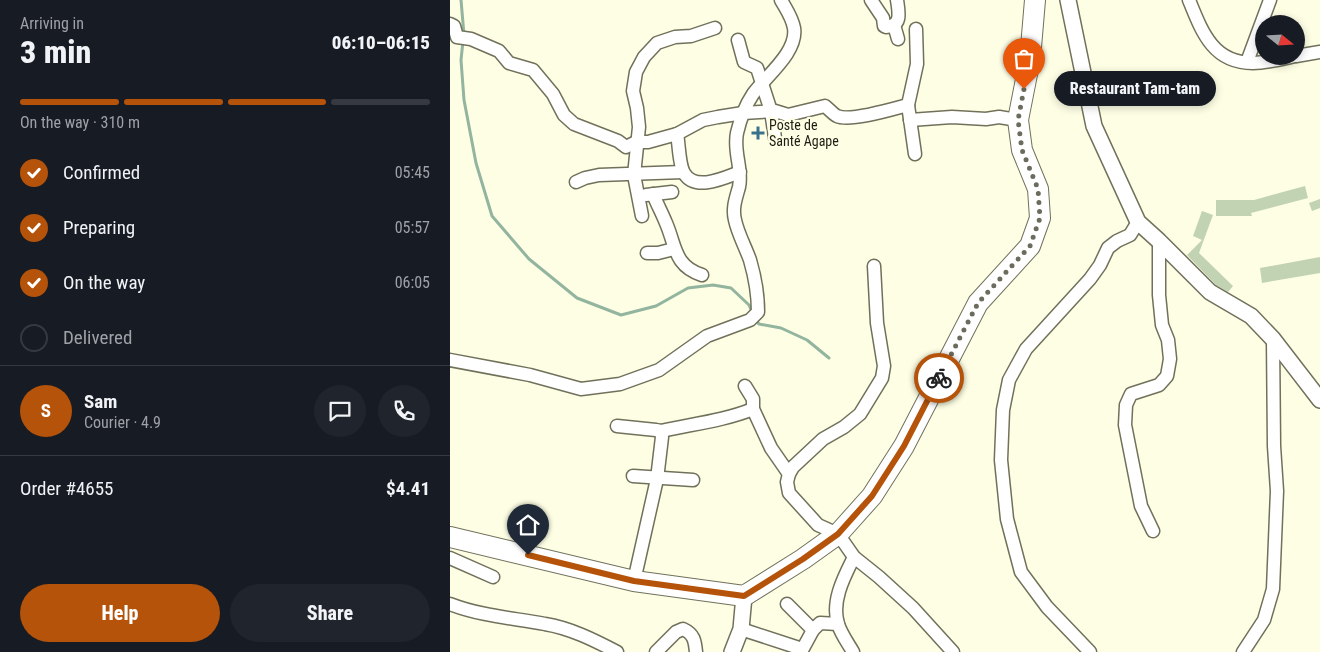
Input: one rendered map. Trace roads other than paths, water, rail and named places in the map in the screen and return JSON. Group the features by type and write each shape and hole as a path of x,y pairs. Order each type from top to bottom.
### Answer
{"highway":[{"path":"450,537 634,581 744,596 803,559 838,534 872,496 904,446 978,303 1030,246 1040,218 1038,189 1022,150 1018,120 1030,58 1036,0"}],"street":[{"path":"450,360 530,375 581,388 620,384 659,370 707,336 754,316 756,286 752,269 734,219 735,199 739,186 740,172 736,154 737,134 743,112 753,94 787,53 793,41 794,29 790,15 781,0"},
{"path":"871,0 883,18 884,26 890,27 898,22 897,0"},
{"path":"1068,0 1094,126 1138,222 1210,292 1251,316 1273,339 1320,400"},
{"path":"1189,0 1199,26 1214,48 1227,59 1236,62 1255,63"},
{"path":"1247,62 1270,0"},
{"path":"450,24 454,26 457,37 471,39 499,51 509,63 533,70 553,94 564,115 574,124 618,141 626,148 636,142 648,142 677,134 703,120 743,112 775,111 788,115 825,106 835,116 844,118 877,113 908,105"},
{"path":"894,25 898,39"},
{"path":"642,216 634,175 639,118 633,91 636,72 644,56 657,43 675,37 691,36 715,28"},
{"path":"915,154 908,105 917,64 916,29"},
{"path":"738,40 744,62 757,68 770,111 775,138"},
{"path":"1305,54 1320,52"},
{"path":"910,120 952,117 986,120 999,117 1018,120"},
{"path":"677,134 683,172 691,181 701,183 718,180 740,172"},
{"path":"576,182 599,175 683,172"},
{"path":"638,195 672,192"},
{"path":"653,194 678,258 691,271 702,275"},
{"path":"1090,652 1047,607 1021,572 1007,519 1001,460 1004,410 1009,380 1026,349 1090,279 1100,265 1108,248 1116,241 1130,235 1138,222"},
{"path":"1153,531 1141,506 1125,426 1126,405 1131,394 1159,385 1167,376 1170,359 1168,340 1162,324 1159,296 1159,241"},
{"path":"647,253 658,253 674,249"},
{"path":"874,266 877,323 883,360 882,378 860,414 844,427 823,439 793,467 789,474 789,492 818,526 838,534 854,557 913,608 953,652"},
{"path":"1243,652 1264,620 1273,589 1277,490 1274,446 1273,339"},
{"path":"745,386 753,399 753,409 771,448 789,474"},
{"path":"617,426 661,431 694,423 732,418 753,409"},
{"path":"634,581 657,479 661,431"},
{"path":"633,476 693,480"},
{"path":"853,652 838,624 837,604 840,586 854,557"},
{"path":"450,558 493,577"},
{"path":"732,652 741,629 744,596"},
{"path":"450,604 484,615 559,627 617,652"},
{"path":"787,604 812,630"},
{"path":"741,629 802,651 812,630 820,623 838,624"},
{"path":"656,652 676,632 683,629 690,632 695,638 696,652"}],"waterway":[{"path":"461,0 464,35"},
{"path":"463,41 461,60 464,100 476,163 492,216 529,259 577,298 621,315 656,306 688,288 713,285 731,288 749,305 752,312"},
{"path":"756,320 759,324 781,328 807,340 829,358"}],"place":[{"name":"Restaurant Tam-tam","path":"1024,89"},
{"name":"Poste de Santé Agape","path":"758,133"}]}
